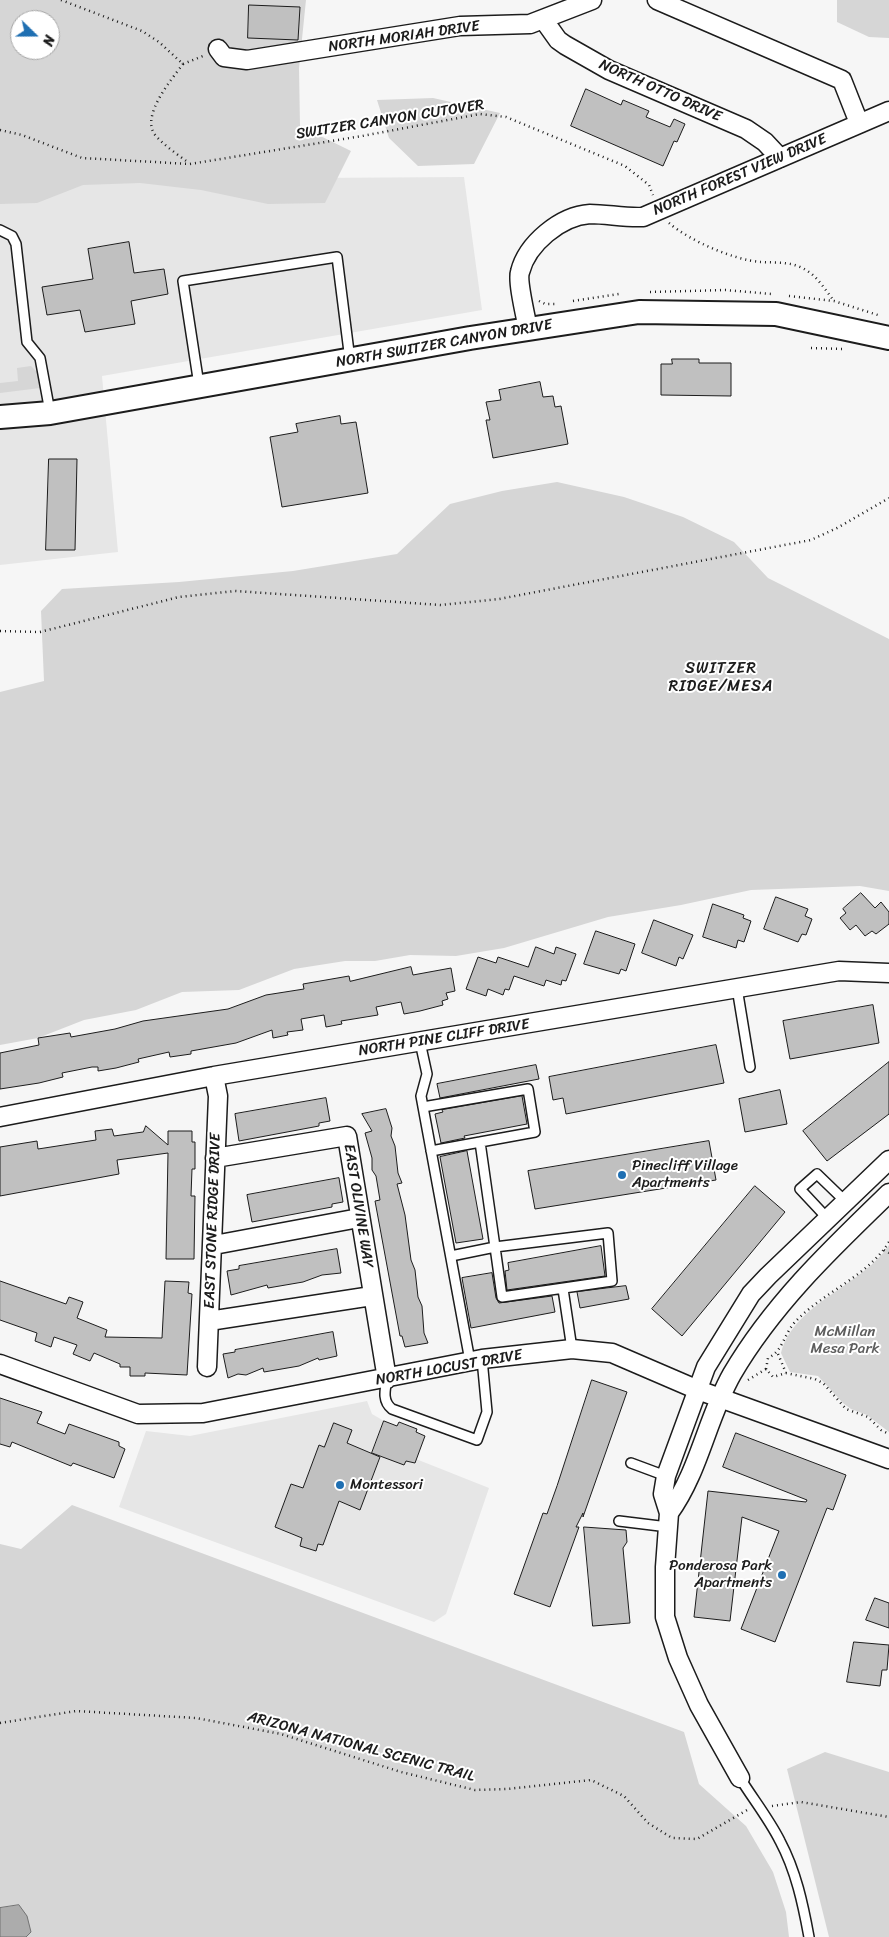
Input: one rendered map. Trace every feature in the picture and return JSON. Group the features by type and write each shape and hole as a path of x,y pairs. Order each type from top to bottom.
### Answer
{"street":[{"name":"NORTH MORIAH DRIVE","path":"218,49 224,57 247,60 460,26 530,24 592,0"},
{"path":"657,0 842,80 859,123"},
{"name":"NORTH OTTO DRIVE","path":"543,20 558,40 565,45 609,70 746,129 764,142 780,158"},
{"name":"NORTH FOREST VIEW DRIVE","path":"528,329 519,273 534,243 559,224 589,214 622,218 643,217 889,110"},
{"name":"NORTH SWITZER CANYON DRIVE","path":"0,418 50,412 199,384 350,361 528,329 639,312 767,314 889,338"},
{"name":"NORTH PINE CLIFF DRIVE","path":"0,1117 214,1076 839,971 889,973"},
{"name":"EAST STONE RIDGE DRIVE","path":"207,1367 214,1245 218,1096 214,1076"},
{"name":"EAST OLIVINE WAY","path":"215,1158 347,1136 387,1379"},
{"path":"740,1778 699,1705 678,1658 665,1617 665,1567 669,1520 663,1494 666,1476 706,1367 751,1294 889,1160"},
{"path":"669,1520 720,1398 761,1329 792,1290 850,1229 889,1193"},
{"path":"836,1212 850,1229"},
{"path":"214,1245 359,1218"},
{"path":"209,1321 372,1296"},
{"name":"NORTH LOCUST DRIVE","path":"0,1364 138,1414 204,1413 387,1379 476,1360 572,1349 612,1353 698,1390 889,1459"}],"lane":[{"path":"0,230 12,236 16,244 27,342 40,358 50,412"},
{"path":"199,384 183,282 337,257 350,361"},
{"path":"738,988 750,1067"},
{"path":"387,1379 386,1403 392,1409 477,1440 487,1412 451,1256 421,1096 427,1074 420,1042"},
{"path":"423,1107 528,1089 535,1132 431,1151"},
{"path":"451,1256 495,1247 608,1233 612,1281 502,1298 495,1247 480,1142"},
{"path":"563,1289 572,1349"},
{"path":"631,1463 666,1476"},
{"path":"619,1521 669,1520"},
{"path":"740,1778 779,1840 792,1868 802,1900 809,1937"}],"path":[{"path":"61,0 142,31 159,42 183,64"},
{"path":"190,164 154,134 151,124 152,112 157,101 183,64 218,49"},
{"name":"SWITZER CANYON CUTOVER","path":"0,130 22,135 82,158 190,164 362,136 480,114 506,117 625,166 649,185 654,197"},
{"path":"665,218 680,233 704,246 759,262 780,261 793,264 808,271 834,301"},
{"path":"662,226 669,223"},
{"path":"644,292 725,290 780,294"},
{"path":"537,298 540,302 550,305 624,294"},
{"path":"788,296 834,301 889,318"},
{"path":"811,348 853,349"},
{"path":"0,631 40,632 179,597 236,591 442,605 500,599 812,540 838,528 889,498"},
{"path":"746,1382 766,1369 768,1358 778,1354 794,1323 826,1296 865,1269 884,1250 889,1242"},
{"path":"884,1250 889,1253"},
{"path":"778,1354 786,1373"},
{"path":"766,1369 773,1377 786,1373 815,1379 823,1384 846,1409 868,1417 881,1430 889,1434"},
{"name":"ARIZONA NATIONAL SCENIC TRAIL","path":"0,1723 76,1711 196,1718 281,1734 401,1772 475,1790 506,1790 591,1780 624,1796 648,1823 672,1838 697,1839 748,1809"},
{"path":"778,1806 801,1802 889,1817"}],"shaded area":[{"path":"464,177 482,310 102,376 118,552 0,565 0,180"},
{"path":"367,1401 372,1414 384,1421 372,1454 357,1447 327,1448 319,1445 314,1459 322,1462 311,1467 305,1482 313,1487 315,1493 291,1484 275,1527 302,1538 300,1546 315,1551 318,1544 323,1545 339,1501 360,1509 381,1456 415,1463 416,1459 489,1488 446,1614 434,1622 119,1507 146,1431 190,1436"},
{"path":"19,1905 27,1916 31,1932 26,1937 0,1937 0,1908"}],"green space":[{"path":"0,0 306,0 299,68 300,126 351,151 325,203 268,204 201,190 140,183 83,185 37,203 0,204"},
{"path":"837,0 889,0 889,38 869,37 837,22"},
{"path":"433,98 500,113 474,164 418,166 389,138 377,100"},
{"path":"31,366 38,373 40,388 0,393 0,383 18,381 17,368"},
{"path":"557,482 624,497 683,517 734,542 768,578 889,639 889,891 860,886 751,890 681,905 608,917 504,948 456,956 410,955 375,961 345,961 294,969 239,990 182,992 136,1010 84,1020 38,1038 0,1045 0,692 44,681 41,611 62,589 179,582 293,571 397,554 450,504 502,491"},
{"name":"McMillan Mesa Park","path":"889,1245 889,1432 867,1415 851,1409 843,1403 818,1376 790,1372 781,1353 788,1336 800,1321 814,1308 863,1272"},
{"path":"72,1505 684,1732 699,1784 746,1826 773,1872 786,1912 789,1937 0,1937 0,1544 21,1549"},
{"path":"825,1752 889,1772 889,1937 829,1937 787,1769"}],"building":[{"path":"249,5 300,7 298,40 248,38"},
{"path":"586,89 621,105 623,100 649,111 646,117 670,127 674,119 685,124 677,142 674,141 663,166 571,126"},
{"path":"129,242 134,273 164,269 168,294 131,301 135,324 85,332 80,310 47,315 42,287 93,279 88,249"},
{"path":"672,359 699,359 699,363 731,363 731,396 661,395 661,364 672,364"},
{"path":"540,382 543,397 553,396 555,407 561,406 568,444 493,458 486,420 490,420 486,402 501,400 499,390"},
{"path":"340,416 341,424 356,422 368,493 282,507 270,437 298,432 296,424"},
{"path":"49,459 77,459 75,550 46,550"},
{"path":"861,893 875,908 881,902 889,912 889,924 876,934 872,931 865,936 856,925 850,930 840,918 846,913 843,909"},
{"path":"776,897 808,909 805,916 812,919 806,935 802,934 798,942 764,929"},
{"path":"713,904 744,915 743,918 751,921 744,942 738,940 736,948 703,937"},
{"path":"654,920 693,935 683,959 679,957 676,966 642,953"},
{"path":"596,931 635,944 626,971 621,969 619,974 584,964"},
{"path":"536,947 554,954 556,947 576,954 566,981 562,980 561,985 546,980 544,986 514,976 509,990 505,989 503,995 488,989 486,996 466,989 478,957 496,963 498,957 528,967"},
{"path":"411,967 413,975 451,968 455,991 446,993 448,999 442,1001 443,1005 420,1011 404,1014 401,1002 376,1007 378,1015 341,1021 342,1024 326,1027 324,1015 301,1019 303,1030 287,1032 288,1035 273,1038 272,1030 236,1043 191,1051 191,1054 170,1057 169,1052 138,1059 139,1062 116,1068 98,1071 98,1067 92,1067 62,1073 63,1077 39,1083 0,1089 0,1053 39,1045 38,1038 70,1033 71,1037 115,1029 143,1021 228,1009 266,995 304,989 303,984 349,976 350,981"},
{"path":"873,1005 879,1043 790,1059 783,1021"},
{"path":"716,1045 724,1083 566,1114 563,1098 553,1100 549,1077"},
{"path":"889,1062 889,1114 827,1161 803,1131"},
{"path":"536,1065 539,1079 440,1098 437,1084"},
{"path":"780,1090 787,1124 745,1132 739,1099"},
{"path":"522,1096 527,1124 464,1136 465,1138 441,1143 435,1114 443,1112 442,1110"},
{"path":"326,1098 330,1121 319,1123 319,1126 239,1141 235,1114"},
{"path":"386,1109 392,1128 391,1136 395,1146 398,1173 402,1183 397,1184 405,1215 418,1297 422,1306 424,1333 428,1343 405,1347 402,1336 400,1336 375,1201 380,1200 365,1133 372,1131 362,1114"},
{"path":"146,1126 168,1145 168,1131 192,1131 192,1142 195,1142 195,1169 192,1169 191,1196 195,1196 194,1259 166,1259 168,1153 117,1160 119,1174 0,1196 0,1147 37,1141 38,1149 96,1140 95,1131 112,1129 114,1136 143,1132"},
{"name":"Pinecliff Village Apartments","path":"709,1141 716,1180 535,1209 528,1171"},
{"path":"467,1151 483,1239 456,1243 440,1157"},
{"path":"339,1178 343,1202 332,1204 332,1207 252,1222 247,1195"},
{"name":"Pinecliff Village Apartments","path":"755,1186 785,1212 682,1336 652,1309"},
{"path":"601,1246 605,1276 507,1290 505,1271 509,1270 508,1263"},
{"path":"337,1249 341,1273 322,1275 303,1282 268,1288 267,1285 231,1295 227,1271 239,1269 239,1266"},
{"path":"492,1273 496,1298 499,1303 552,1296 555,1312 471,1328 462,1278"},
{"path":"0,1281 66,1304 69,1297 83,1302 77,1318 107,1330 105,1337 162,1338 165,1281 189,1282 188,1293 192,1294 187,1375 145,1373 145,1376 130,1376 130,1367 120,1367 120,1364 94,1353 90,1361 73,1354 77,1345 54,1337 51,1347 35,1341 37,1333 0,1320"},
{"path":"626,1286 629,1299 580,1308 577,1292"},
{"path":"333,1332 337,1356 319,1360 318,1358 299,1366 264,1372 263,1368 246,1375 238,1374 228,1378 223,1354 235,1352 235,1350"},
{"path":"592,1380 627,1392 583,1517 583,1513 576,1527 579,1527 550,1607 514,1594 543,1513 547,1514"},
{"path":"0,1398 42,1412 37,1423 65,1434 69,1424 119,1442 119,1446 125,1449 114,1478 73,1463 71,1466 12,1442 10,1447 0,1444"},
{"path":"384,1421 397,1426 399,1422 417,1429 416,1432 425,1436 415,1463 406,1461 404,1465 372,1453"},
{"name":"Montessori","path":"334,1423 352,1430 347,1443 380,1457 360,1510 339,1501 323,1545 318,1544 316,1551 300,1546 302,1538 275,1527 291,1484 303,1488 319,1445 324,1447"},
{"path":"736,1433 846,1475 833,1510 827,1508 775,1642 741,1629 779,1531 742,1517 730,1621 694,1617 708,1491 806,1502 807,1500 723,1467"},
{"name":"Ponderosa Park Apartments","path":"584,1527 626,1530 627,1542 623,1548 630,1623 593,1626"},
{"path":"875,1598 889,1603 889,1628 866,1620"},
{"path":"854,1642 889,1645 887,1670 882,1670 880,1686 847,1682"}],"place":[{"name":"Pinecliff Village Apartments","path":"622,1175"},
{"name":"Montessori","path":"340,1485"},
{"name":"Ponderosa Park Apartments","path":"782,1575"}],"district":[{"name":"SWITZER RIDGE/MESA","path":"721,678"}]}
